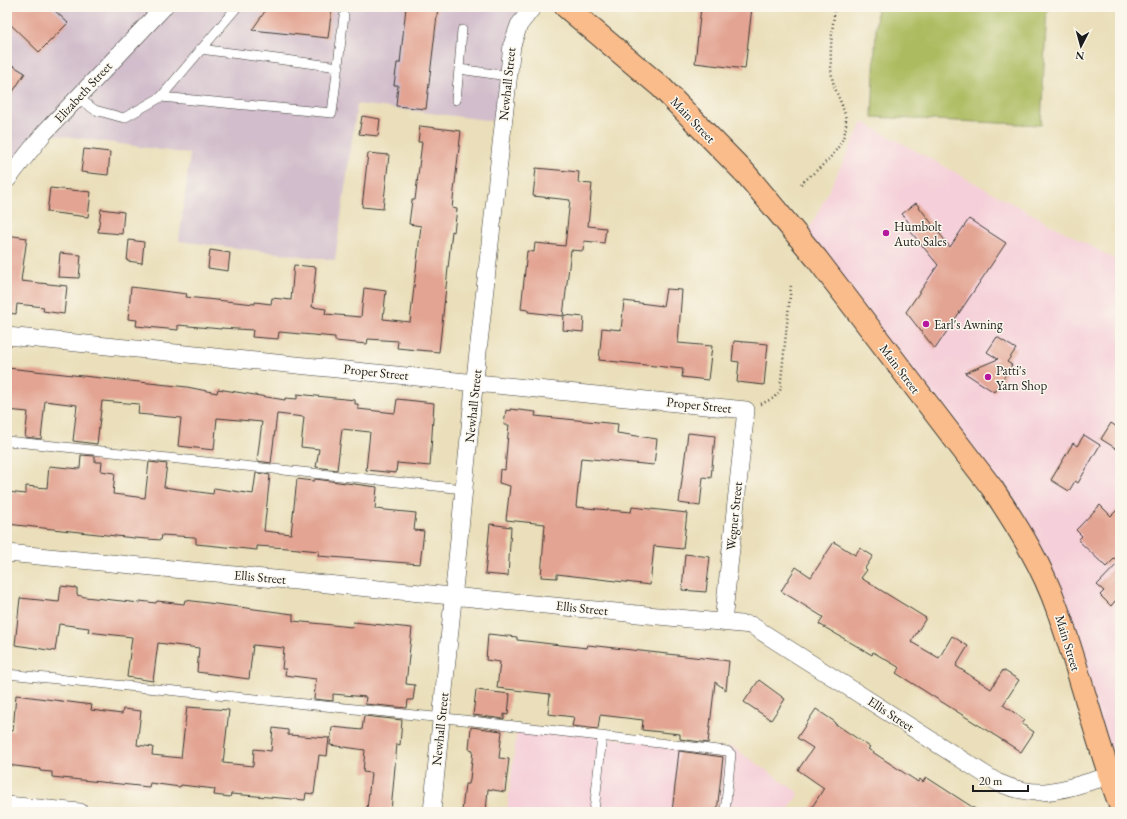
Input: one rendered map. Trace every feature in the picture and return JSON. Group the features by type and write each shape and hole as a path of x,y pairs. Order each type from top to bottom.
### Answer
{"main road":[{"name":"Main Street","path":"566,7 661,87 746,174 817,259 992,488 1016,524 1037,563 1058,610 1120,805"}],"street":[{"name":"Elizabeth Street","path":"7,180 44,133 164,7"},
{"name":"Newhall Street","path":"432,812 475,382 508,76 514,36 533,7"},
{"name":"Proper Street","path":"7,336 475,382 753,407"},
{"name":"Wegner Street","path":"723,622 753,407"},
{"name":"Ellis Street","path":"7,553 751,625 997,782 1015,790 1035,793 1055,791 1110,776"},
{"path":"7,805 80,812"}],"lane":[{"path":"78,98 96,110 124,118 161,97 237,7"},
{"path":"161,97 332,113 339,67 344,16"},
{"path":"456,100 462,30"},
{"path":"200,49 339,67"},
{"path":"459,69 508,76"},
{"path":"7,441 464,489"},
{"path":"7,674 441,718 727,751 731,754 725,812"},
{"path":"594,812 602,736"}],"path":[{"path":"801,184 835,151 842,141 846,129 845,116 833,79 830,53 835,7"},
{"path":"753,407 774,398 780,390 791,286"}],"shaded area":[{"path":"7,7 533,7 519,25 503,122 357,104 335,260 179,241 190,154 44,133 7,180"},
{"path":"863,122 1120,262 1120,805 1037,563 803,242"},
{"path":"517,726 726,751 730,745 799,793 787,812 507,812"}],"green space":[{"path":"877,7 1047,7 1041,125 872,117"}],"building":[{"path":"7,7 51,7 68,23 39,52 7,21"},
{"path":"268,7 332,7 328,38 252,30"},
{"path":"406,7 438,7 426,109 396,106 398,85 394,85 397,63 400,63"},
{"path":"701,7 752,7 745,69 695,63"},
{"path":"7,62 25,73 7,101"},
{"path":"362,116 380,119 378,136 359,134"},
{"path":"420,126 461,131 452,208 457,209 454,232 452,231 439,352 397,348 398,341 368,339 367,344 335,341 335,337 279,332 278,339 252,337 253,330 178,325 178,330 136,326 137,320 128,319 131,287 187,294 186,297 255,304 255,302 271,304 272,298 291,300 294,265 316,267 312,307 326,309 325,314 361,317 364,288 386,291 383,319 410,322 421,226 409,224 412,200 415,200 422,142 418,142"},
{"path":"84,149 110,152 108,175 81,172"},
{"path":"368,153 389,155 383,209 362,207"},
{"path":"536,168 579,172 578,183 592,184 588,226 606,228 604,243 584,241 583,251 571,250 563,316 528,312 528,310 521,309 527,251 534,252 535,243 565,246 570,200 533,196"},
{"path":"50,188 91,192 88,217 47,212"},
{"path":"916,203 950,247 969,219 1006,243 935,349 906,312 938,265 911,232 914,229 902,214"},
{"path":"101,209 124,212 122,234 98,232"},
{"path":"7,235 27,238 21,281 67,286 64,314 43,311 44,307 17,304 16,314 7,313"},
{"path":"129,240 144,242 142,263 127,261"},
{"path":"210,250 230,253 228,271 208,268"},
{"path":"60,253 81,255 79,278 58,277"},
{"path":"666,289 682,290 678,343 712,346 708,380 682,377 683,369 599,360 602,328 621,330 624,301 663,306"},
{"path":"564,315 584,317 583,332 563,330"},
{"path":"997,337 1016,349 1007,362 1012,365 994,392 965,373 998,359 987,352"},
{"path":"734,341 768,344 764,385 737,382 739,362 732,361"},
{"path":"7,368 187,387 217,393 218,389 285,400 285,398 297,399 297,394 355,400 355,404 358,404 358,409 395,413 397,399 434,403 430,466 397,463 396,473 366,470 370,432 342,429 337,470 316,467 319,449 301,447 304,417 277,414 271,463 257,461 262,422 217,418 214,450 178,446 181,418 138,414 139,404 102,401 97,444 73,441 77,405 45,401 41,439 25,437 28,412 7,410"},
{"path":"510,409 536,412 535,416 618,424 617,433 657,439 654,465 581,458 576,507 631,512 632,507 687,513 683,549 654,546 650,585 557,574 557,578 541,577 545,524 506,520 510,486 499,483 500,469 505,470 509,425 504,425 506,410 510,411"},
{"path":"1111,423 1120,429 1120,451 1101,439"},
{"path":"688,433 715,436 711,478 703,477 700,506 679,503"},
{"path":"1084,435 1100,445 1078,483 1075,481 1069,491 1051,480 1073,443 1077,446"},
{"path":"81,455 95,456 95,462 102,462 101,471 115,473 113,494 145,498 149,462 167,464 164,487 213,494 214,488 253,494 256,473 270,475 264,531 291,534 297,479 314,481 315,479 377,487 375,509 416,513 414,530 424,531 420,564 318,556 319,551 288,548 257,546 257,550 196,544 196,538 194,537 162,535 161,540 7,524 7,492 26,494 26,486 47,488 49,466 80,469"},
{"path":"1100,505 1111,516 1120,507 1120,553 1106,567 1078,540 1082,536 1076,530"},
{"path":"490,524 511,527 508,576 485,574"},
{"path":"834,542 855,555 860,548 873,556 865,568 867,570 861,578 926,618 911,642 939,658 952,636 968,646 956,666 991,689 1003,670 1019,680 1003,705 1025,720 1022,724 1034,732 1021,752 896,673 900,668 873,652 872,655 819,624 823,617 781,591 796,567 811,577"},
{"path":"685,554 710,557 706,592 682,590"},
{"path":"1120,561 1120,606 1115,601 1111,606 1100,595 1104,591 1097,585"},
{"path":"61,586 77,588 77,595 85,597 140,603 140,601 156,603 157,601 184,604 185,600 293,614 293,621 352,627 353,622 412,628 406,684 415,685 413,700 408,700 407,708 365,704 366,697 333,694 333,701 314,699 316,679 285,675 286,669 282,669 284,648 253,645 249,679 197,672 199,648 158,643 153,681 127,677 132,637 88,632 89,628 59,624 55,651 15,645 20,598 59,602"},
{"path":"488,634 517,637 517,640 587,648 588,645 729,661 726,690 715,682 708,743 680,739 680,734 642,730 643,720 600,715 598,729 572,726 574,717 548,714 550,694 497,688 500,662 486,660"},
{"path":"759,680 785,699 771,720 744,702"},
{"path":"476,690 510,694 508,715 504,714 504,719 473,715"},
{"path":"16,695 92,705 91,710 122,714 123,709 141,711 137,745 153,747 152,755 181,758 187,707 229,710 223,763 253,766 254,749 271,751 273,728 288,730 288,735 329,738 327,756 319,755 314,794 306,793 305,800 231,794 230,797 214,795 215,789 181,785 180,787 150,783 149,787 52,777 52,772 7,765 7,730 13,731"},
{"path":"816,709 870,747 868,749 918,782 920,779 923,782 926,777 980,812 809,812 824,788 798,770 813,748 797,738"},
{"path":"364,716 402,720 400,745 397,744 391,811 367,809 371,773 363,772 365,750 330,745 332,727 362,730"},
{"path":"471,727 502,731 499,758 509,759 505,792 488,789 486,812 462,811 465,784 469,784 470,780 473,750 469,749"},
{"path":"679,751 723,757 717,812 672,812"}],"place":[{"name":"Humbolt Auto Sales","path":"886,233"},
{"name":"Earl's Awning","path":"926,324"},
{"name":"Patti's Yarn Shop","path":"988,377"}]}
